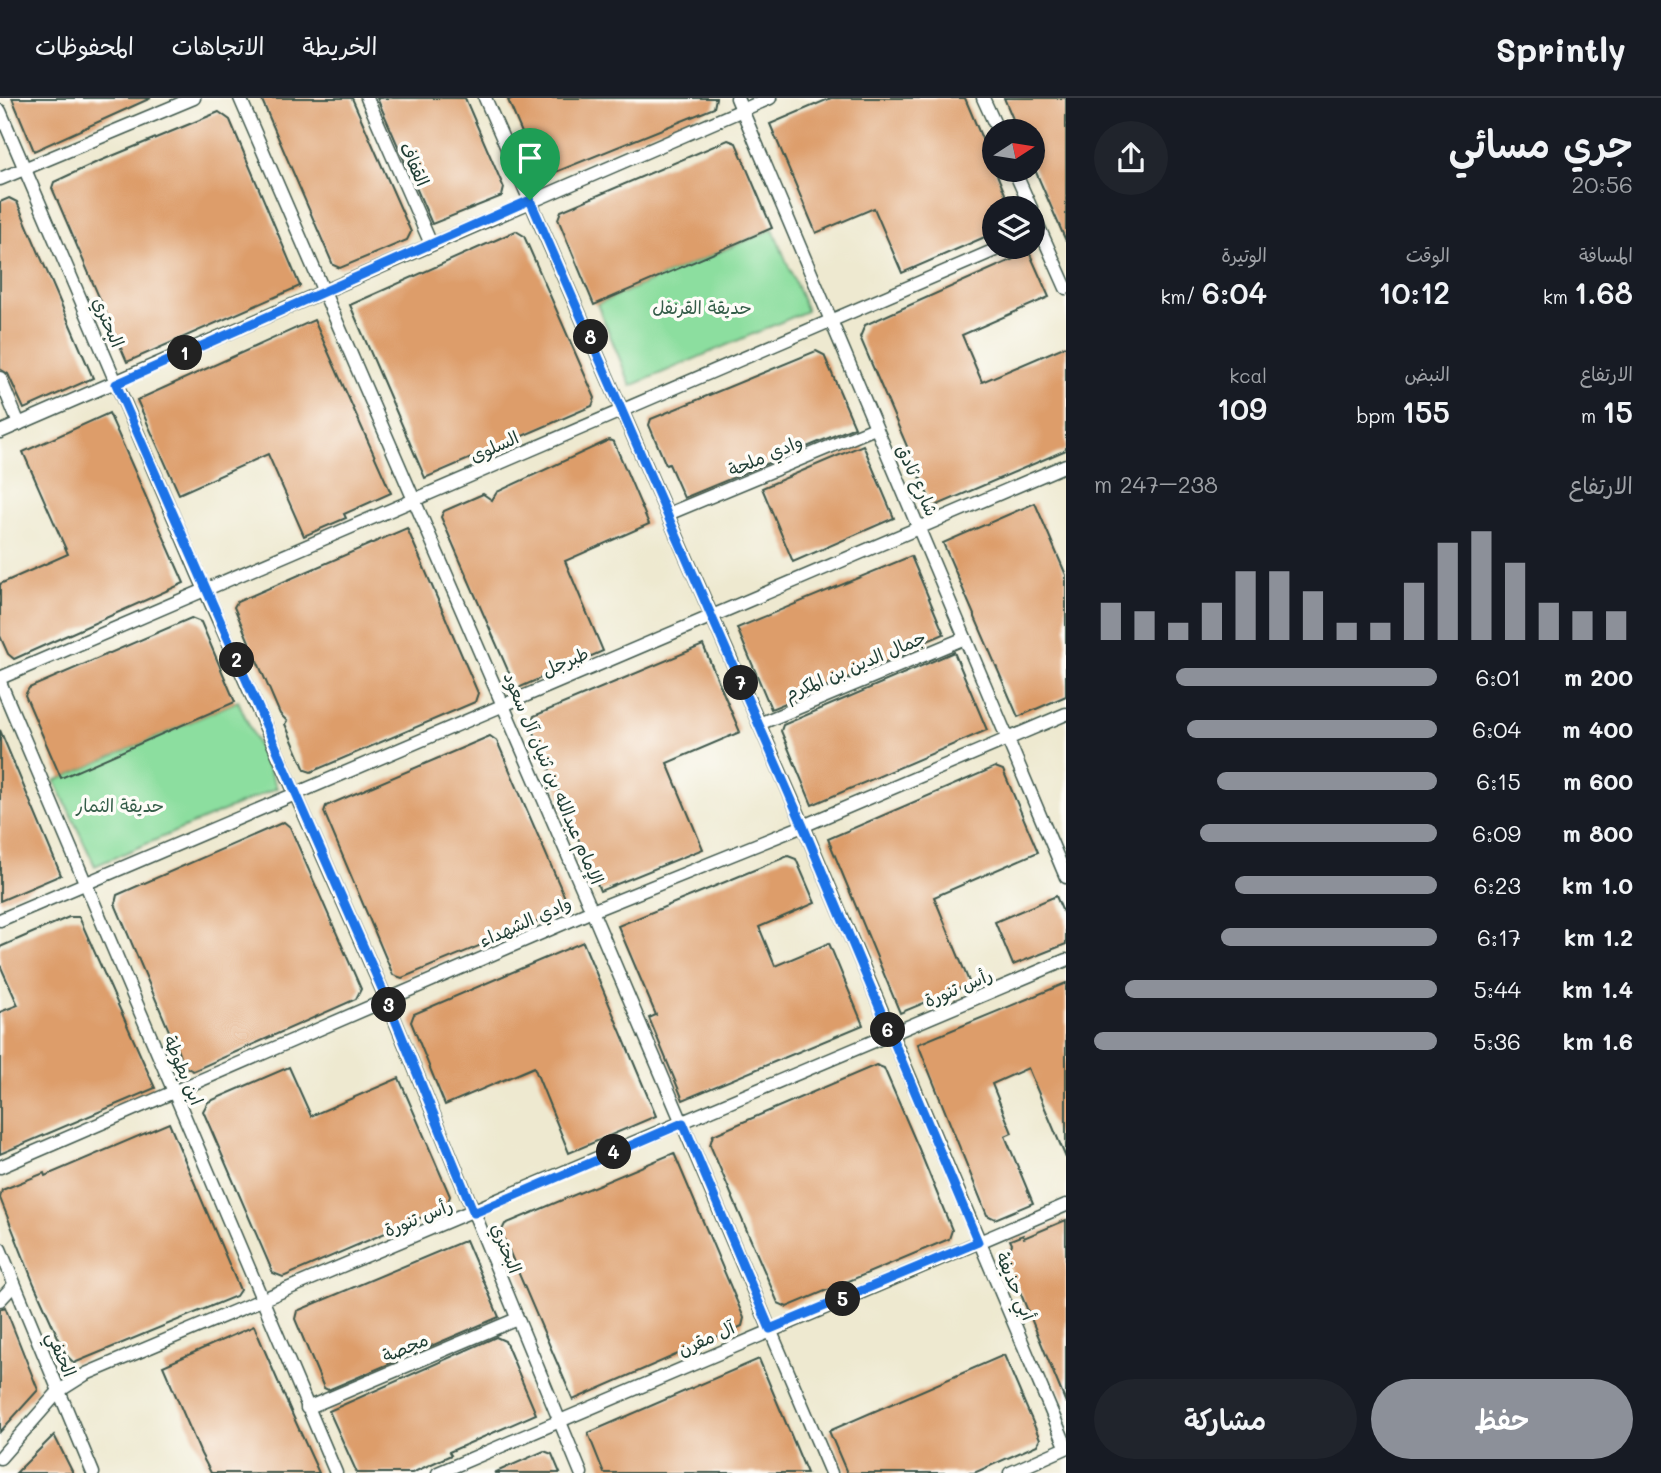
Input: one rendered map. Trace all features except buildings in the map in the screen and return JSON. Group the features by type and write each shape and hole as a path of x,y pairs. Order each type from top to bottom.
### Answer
{"street":[{"path":"0,178 194,98"},
{"name":"الإمام عبدالله بن ثنيان آل سعود","path":"240,98 504,706 831,1473"},
{"name":"القفاف","path":"367,98 431,244"},
{"path":"0,432 116,384 740,104 770,98"},
{"path":"983,98 993,119"},
{"name":"أبي حذيفة","path":"487,99 803,826 1066,1447"},
{"name":"شارع ثادق","path":"740,104 1066,877"},
{"name":"البحتري","path":"0,111 205,591 387,1000 581,1473"},
{"path":"1045,243 1061,264 1066,288"},
{"name":"السلوى","path":"0,680 622,408 982,256"},
{"path":"0,378 19,424"},
{"name":"وادي ملحة","path":"668,514 876,428"},
{"name":"طبرجل","path":"0,920 1066,466"},
{"name":"جمال الدين بن المكرم","path":"759,724 965,638"},
{"name":"ابن بطوطة","path":"0,680 335,1473"},
{"name":"وادي الشهداء","path":"0,1167 592,911 803,826 1066,714"},
{"name":"رأس تنورة","path":"0,1458 59,1391 86,1374 474,1213 1066,960"},
{"name":"آل مقرن","path":"438,1473 770,1329 1066,1205"},
{"name":"الحنفي","path":"0,1249 93,1473"},
{"path":"0,1300 14,1285"},
{"name":"مجصة","path":"307,1408 517,1319"},
{"path":"1010,1473 1066,1447"}],"green space":[{"name":"حديقة القرنفل","path":"773,229 807,311 631,386 597,304"},
{"name":"حديقة الثمار","path":"238,701 277,788 95,866 55,781"}],"route":[{"path":"530,200 803,826 978,1242 770,1329 683,1123 474,1213 387,1000 116,384 324,289 530,200"}]}
